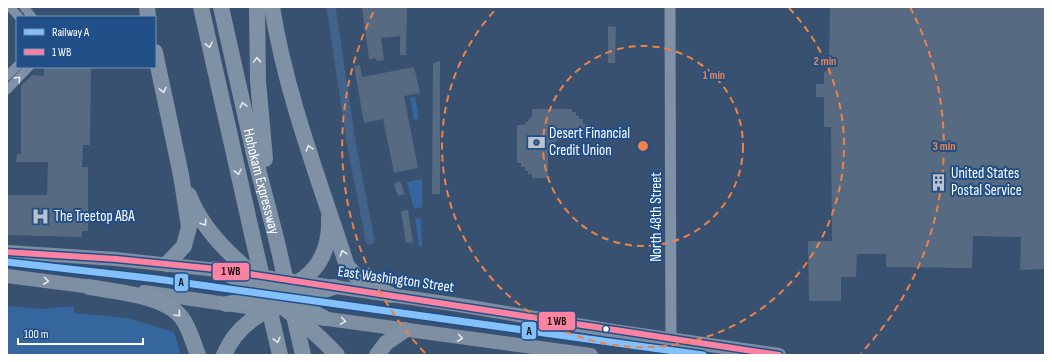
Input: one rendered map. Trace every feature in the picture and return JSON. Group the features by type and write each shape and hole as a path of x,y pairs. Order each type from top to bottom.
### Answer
{"highway":[{"name":"Hohokam Expressway","path":"201,7 280,355"},
{"name":"Hohokam Expressway","path":"221,7 254,154 276,238 303,355"},
{"path":"257,7 258,81 261,127 276,238"},
{"path":"272,7 286,70 328,209 349,271 365,282 391,295"},
{"path":"156,57 181,175 189,233 182,249 167,264"},
{"path":"181,175 190,199 206,226 222,246 257,276 279,303 337,355"},
{"path":"227,304 279,303 315,267 326,244 329,224 328,209"},
{"path":"216,270 279,303 324,318"},
{"path":"89,287 149,298 170,307 179,314 185,322 198,355"},
{"path":"224,355 244,324 255,316 279,303 334,287"},
{"path":"377,355 386,343 405,330"}],"main road":[{"name":"East Washington Street","path":"7,252 167,264 216,270 391,295 672,340 779,355"},
{"path":"7,276 227,304"},
{"path":"324,318 591,355"}],"street":[{"path":"10,7 18,16"},
{"path":"24,7 31,16"},
{"name":"North 48th Street","path":"670,7 671,355"},
{"path":"7,76 16,67"},
{"path":"7,90 28,68"}],"shaded area":[{"path":"415,97 419,119 414,120 410,98"},
{"path":"422,179 422,207 414,209 407,182"},
{"path":"421,218 422,247 419,247 415,219"},
{"path":"7,306 43,309 74,306 74,313 128,318 174,332 181,355 7,355"}],"building":[{"path":"362,7 407,7 406,55 400,55 400,36 381,38 384,60 377,61 376,58 369,59"},
{"name":"United States Postal Service","path":"830,7 1045,7 1045,269 1020,270 1021,237 973,236 972,268 886,267 886,254 857,254 856,277 841,277 841,301 809,301 808,241 832,241 831,127 824,127 824,97 816,97 816,84 824,84 824,72 829,70"},
{"path":"608,26 616,27 615,63 608,63"},
{"path":"440,61 440,194 432,194 433,63"},
{"path":"360,65 362,77 414,67 420,93 404,96 418,168 394,173 383,119 364,123 354,66"},
{"path":"44,68 91,68 90,145 83,145 82,167 88,167 88,231 82,231 82,237 7,235 7,195 47,195 48,162 16,162 17,154 21,154 21,86 32,75 44,76"},
{"name":"Desert Financial Credit Union","path":"532,109 572,109 572,112 576,112 576,116 579,116 579,119 583,119 583,124 587,124 587,139 557,140 548,149 548,178 532,178 532,174 528,174 528,171 525,171 525,167 521,167 521,163 517,163 517,125 524,125 532,116"},
{"path":"400,181 405,194 398,196 394,184"},
{"path":"408,210 413,242 406,243 401,211"}],"waterway":[{"path":"331,7 351,142 370,240"}],"rail line":[{"name":"A","path":"7,262 157,279 703,355"}],"transit line":[{"path":"7,252 116,259 216,269 779,355"}],"place":[{"name":"Desert Financial Credit Union","path":"536,142"},
{"name":"United States Postal Service","path":"938,182"},
{"name":"The Treetop ABA","path":"41,216"}]}
